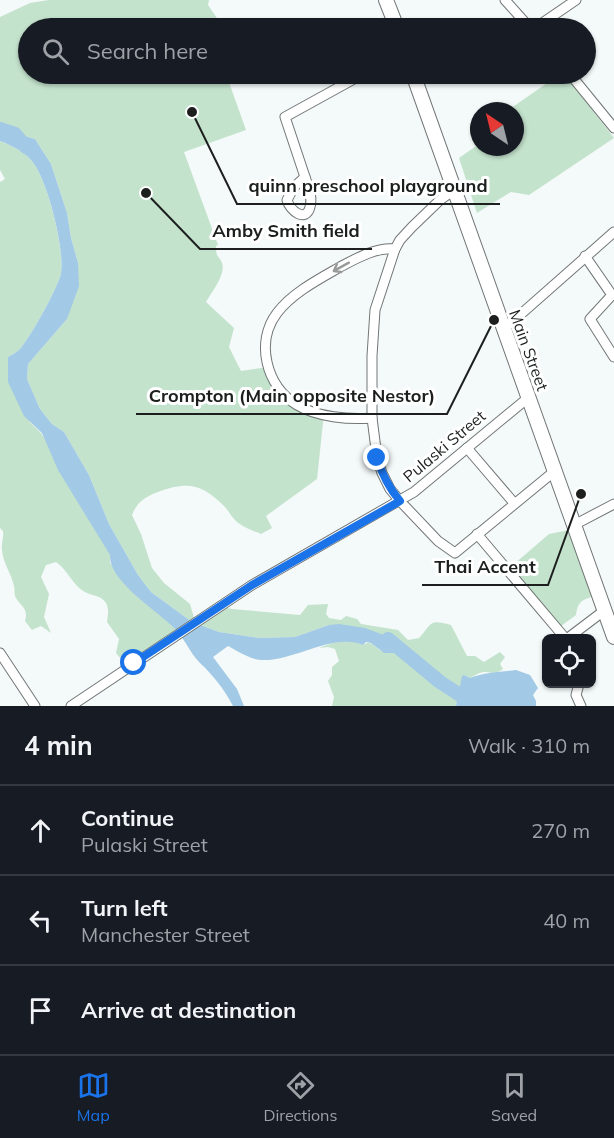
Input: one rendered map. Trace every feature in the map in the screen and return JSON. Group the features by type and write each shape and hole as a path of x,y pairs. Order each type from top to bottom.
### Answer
{"main road":[{"path":"386,0 393,18"},
{"name":"Main Street","path":"417,84 614,638"}],"street":[{"path":"505,0 521,18"},
{"path":"550,18 576,0"},
{"path":"305,177 285,117 345,84"},
{"path":"578,84 614,128"},
{"path":"455,189 440,200 400,240 375,310 372,418 377,458 382,473 390,489 400,501 451,552 455,553 470,543 477,534 514,502 556,470"},
{"path":"504,329 614,232"},
{"path":"372,418 359,419 322,414 297,405 280,389 269,371 265,338 277,313 314,283 354,260 385,248 396,249"},
{"path":"585,256 612,295 590,319 614,357"},
{"name":"Pulaski Street","path":"71,706 261,579 400,501 435,477 498,421 529,397"},
{"path":"467,448 514,502"},
{"path":"574,525 614,504"},
{"path":"477,534 563,634"},
{"path":"573,634 604,610"},
{"path":"0,652 35,706"},
{"path":"578,688 576,695 581,706"}],"green space":[{"path":"49,0 209,0 208,5 217,18 18,18 18,84 230,84 246,130 184,152 218,245 216,246 217,253 223,267 218,283 206,302 234,328 229,347 241,371 268,367 294,402 324,413 317,479 266,516 272,528 261,534 239,524 217,499 202,489 178,486 142,500 132,515 152,568 164,583 190,604 195,621 219,606 300,615 308,605 328,604 326,614 329,618 341,620 346,616 357,619 361,624 398,630 408,640 419,638 434,623 451,625 467,656 475,656 484,662 500,652 505,657 500,664 503,669 498,672 482,672 470,678 464,675 456,706 332,706 334,697 328,681 332,675 332,667 339,661 335,649 319,648 346,641 363,645 371,643 381,651 398,653 329,625 295,637 259,638 219,632 192,622 151,592 138,575 109,524 89,475 64,432 52,424 40,409 27,379 28,364 67,319 78,263 67,213 51,164 35,139 0,129 0,17 30,3"},
{"path":"546,84 572,84 614,138 529,195 511,192 477,213 459,158 470,150 470,156 524,156 524,102 520,102"},
{"path":"0,141 24,154 37,169 54,214 62,262 59,280 36,325 18,351 8,357 30,422 47,442 110,555 110,563 177,631 127,666 116,653 119,639 107,622 108,610 104,600 81,589 56,562 46,565 41,577 49,594 44,617 51,633 41,626 32,630 25,621 25,610 15,596 13,581 5,564 2,548 3,531 0,528 0,182 5,179 0,170"},
{"path":"574,529 597,595 582,601 576,615 557,629 507,570 549,534"}],"water":[{"path":"0,129 35,139 51,164 67,213 78,263 79,286 67,319 28,364 27,379 40,409 52,424 64,432 89,475 109,524 138,575 151,592 192,622 219,632 259,638 295,637 329,625 339,624 365,628 400,641 405,647 398,653 384,653 366,642 363,645 340,642 275,659 259,660 228,646 213,657 237,689 244,706 233,706 179,633 135,595 117,575 110,555 58,470 42,433 24,416 8,382 8,357 18,351 30,336 59,280 62,262 54,214 43,181 28,157 0,141"},
{"path":"516,670 530,675 538,688 533,695 536,706 456,706 462,676 470,678 487,673"}],"waterway":[{"path":"0,129 15,134 26,147"},
{"path":"388,639 440,682 477,706"}],"place":[{"name":"quinn preschool playground","path":"192,112"},
{"name":"Amby Smith field","path":"146,193"},
{"name":"Crompton (Main opposite Nestor)","path":"494,320"},
{"name":"Thai Accent","path":"581,494"}],"route":[{"path":"134,663 252,585 400,501 390,489 377,458"}]}
